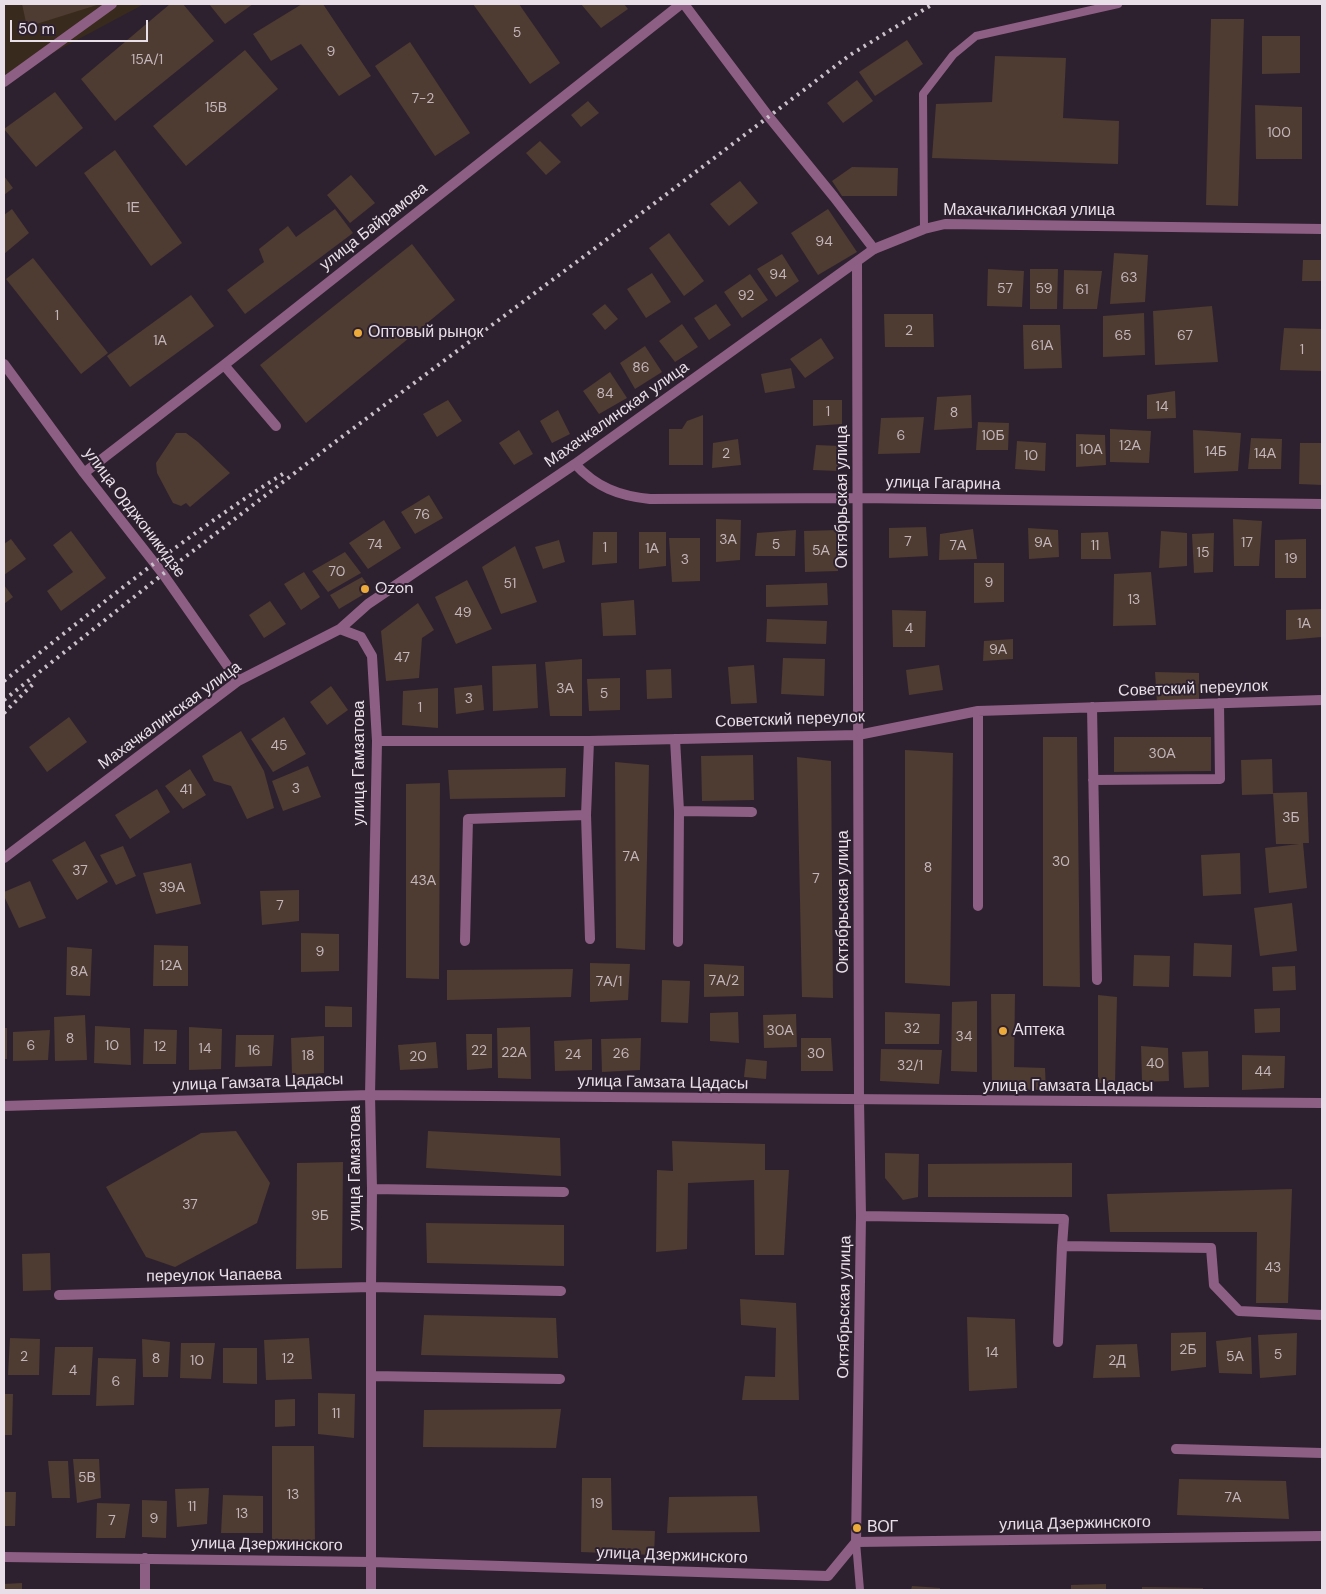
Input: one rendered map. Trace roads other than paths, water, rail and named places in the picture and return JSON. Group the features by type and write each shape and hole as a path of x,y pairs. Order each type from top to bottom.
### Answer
{"street":[{"path":"4,82 112,4"},
{"path":"683,4 768,117 874,249"},
{"name":"улица Байрамова","path":"84,473 683,4"},
{"name":"Махачкалинская улица","path":"4,858 238,681 340,629 368,604 575,464 874,249 924,229 945,224 1322,229"},
{"name":"Октябрьская улица","path":"856,1542 861,1216 859,1100 857,262"},
{"name":"улица Орджоникидзе","path":"4,364 84,473 163,574 238,681"},
{"path":"224,365 276,426"},
{"name":"улица Гагарина","path":"575,464 584,474 605,489 632,497 650,499 858,498 1322,504"},
{"name":"улица Гамзатова","path":"340,629 361,637 372,656 377,741 370,1095 372,1189 371,1590"},
{"name":"Советский переулок","path":"377,741 590,741 858,735 978,711 1322,700"},
{"path":"1093,780 1220,779 1219,704"},
{"path":"1092,707 1097,980"},
{"path":"978,711 978,906"},
{"path":"675,739 679,811 678,942"},
{"path":"590,741 586,815 590,939"},
{"path":"679,811 752,812"},
{"path":"465,941 468,819 586,815"},
{"name":"улица Гамзата Цадасы","path":"4,1106 370,1095 1322,1103"},
{"path":"372,1189 564,1192"},
{"path":"861,1216 1064,1219 1058,1342"},
{"path":"1062,1246 1210,1248 1214,1285 1239,1312 1322,1315"},
{"name":"переулок Чапаева","path":"59,1295 371,1287 561,1291"},
{"path":"371,1376 560,1379"},
{"path":"1176,1449 1322,1453"},
{"name":"улица Дзержинского","path":"4,1557 371,1562 828,1576 856,1542 1322,1536"},
{"path":"145,1558 145,1590"}],"lane":[{"path":"924,229 924,94 953,55 976,36 1118,4"},
{"path":"856,1542 860,1590"}],"railway":[{"path":"4,700 163,574 339,439 850,55 933,4"},
{"path":"4,681 177,546 286,472"},
{"path":"4,713 33,684"}],"place":[{"name":"Оптовый рынок","path":"358,333"},
{"name":"Ozon","path":"365,589"},
{"name":"Аптека","path":"1003,1031"},
{"name":"ВОГ","path":"857,1528"}]}
